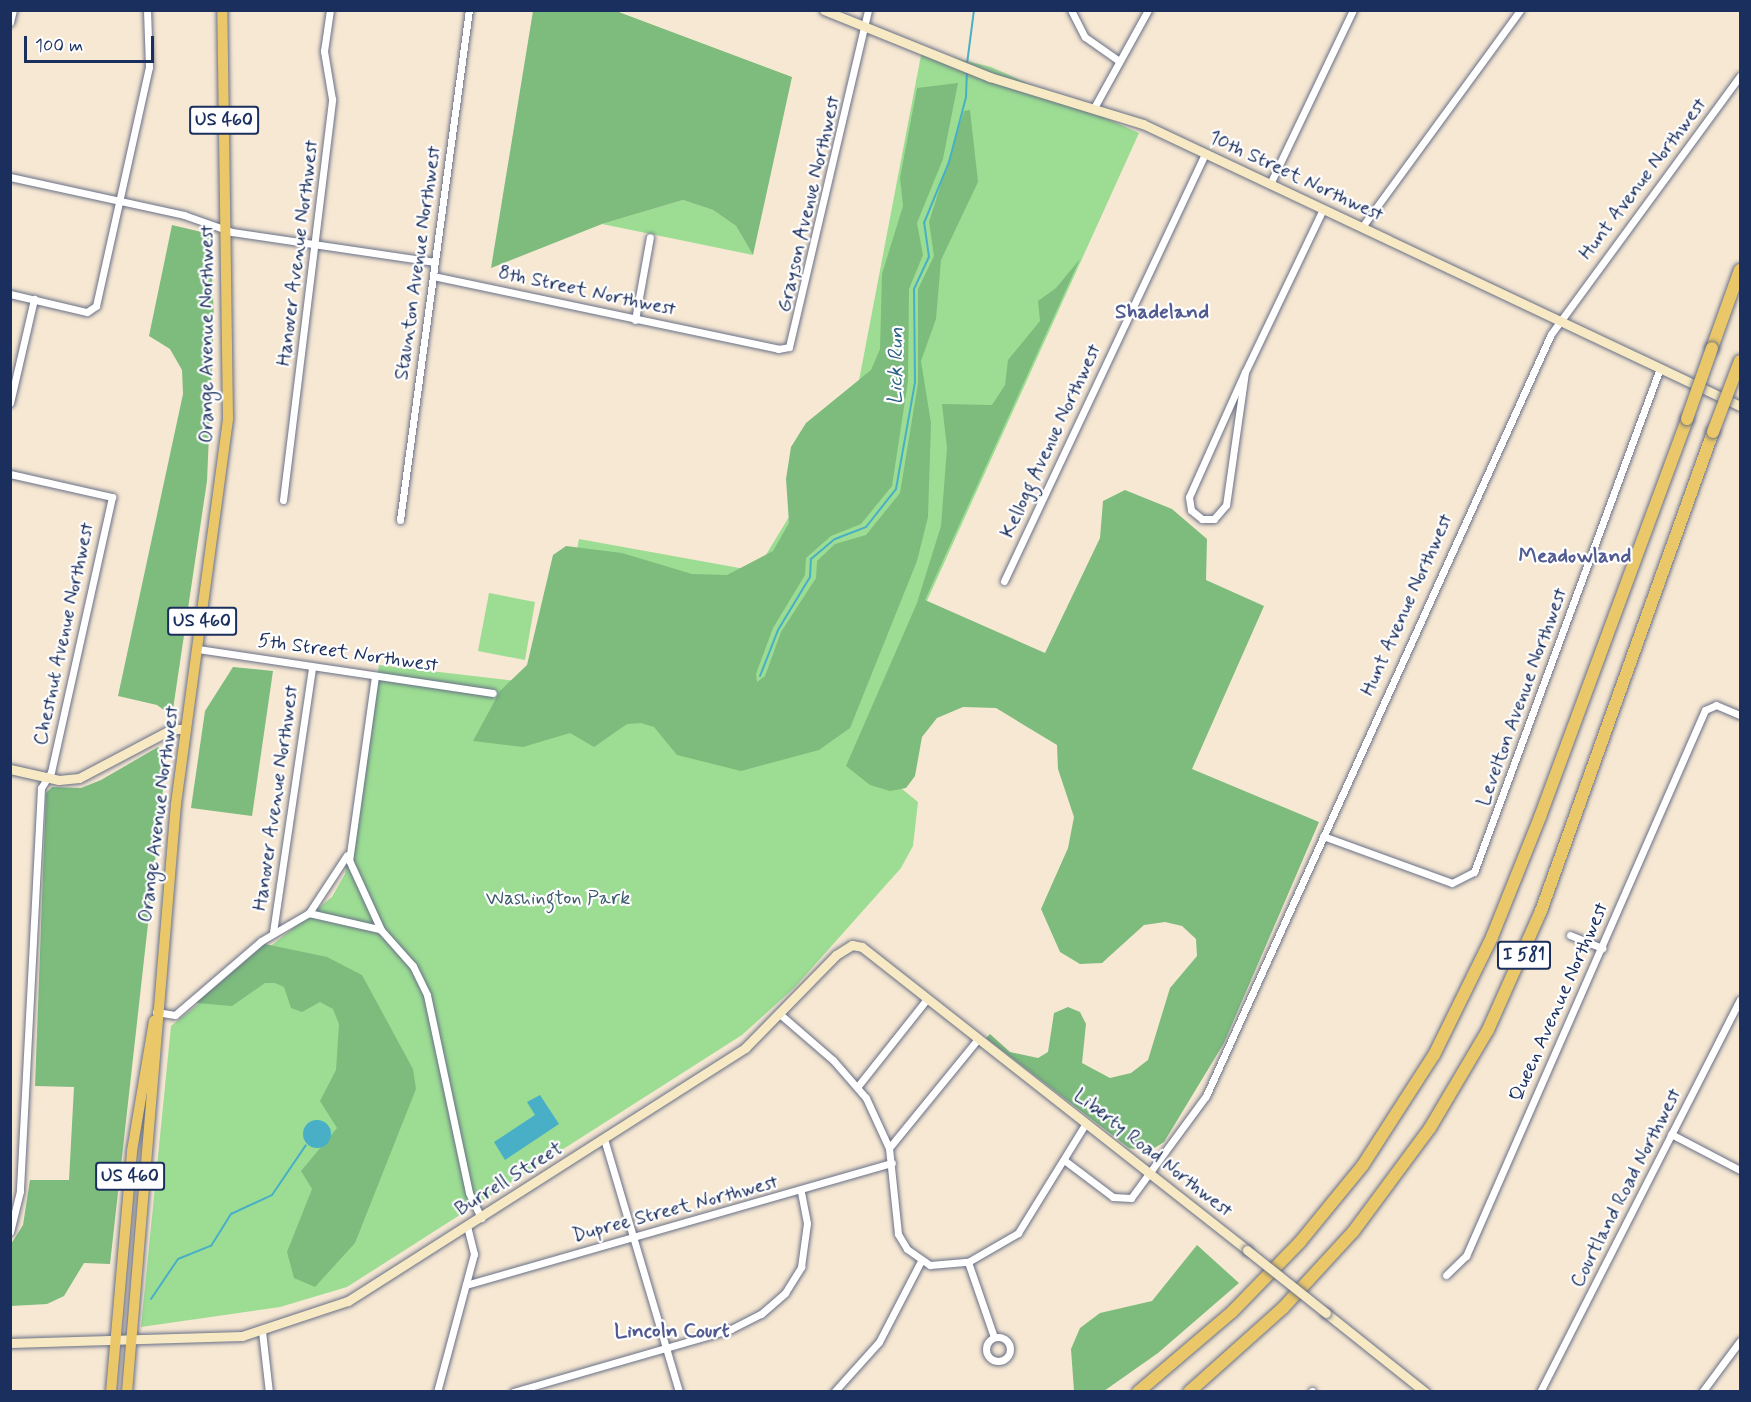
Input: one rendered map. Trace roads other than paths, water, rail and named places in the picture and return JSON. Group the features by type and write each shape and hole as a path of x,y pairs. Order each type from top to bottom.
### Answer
{"highway":[{"name":"I 581","path":"1138,1392 1232,1312 1300,1242 1363,1165 1434,1055 1525,856 1740,270"},
{"name":"I 581","path":"1189,1392 1283,1308 1353,1232 1431,1128 1483,1039 1541,911 1740,359"}],"main road":[{"name":"Orange Avenue Northwest","path":"111,1392 136,1119 156,1012 186,729 228,418 222,10"},
{"name":"Orange Avenue Northwest","path":"127,1392 158,1048 156,1012"}],"street":[{"path":"10,22 13,10"},
{"path":"10,294 92,311 149,67 147,10"},
{"name":"Hanover Avenue Northwest","path":"283,500 317,243 332,99 324,51 330,10"},
{"name":"Staunton Avenue Northwest","path":"400,520 469,10"},
{"name":"10th Street Northwest","path":"824,10 867,24 915,47 990,77 1095,106 1205,153 1740,406"},
{"name":"Grayson Avenue Northwest","path":"734,339 781,350 793,342 867,24 868,10"},
{"path":"1071,10 1085,37 1119,61"},
{"path":"1095,106 1148,10"},
{"path":"1270,184 1353,10"},
{"path":"1362,227 1520,10"},
{"name":"Hunt Avenue Northwest","path":"1064,1160 1119,1200 1139,1193 1211,1087 1414,628 1559,319 1740,76"},
{"name":"Kellogg Avenue Northwest","path":"1004,581 1205,153"},
{"path":"10,177 119,201 227,229 435,262"},
{"path":"1245,372 1226,505 1214,519 1202,519 1191,510 1189,497 1245,372 1323,209"},
{"path":"635,320 650,237"},
{"name":"8th Street Northwest","path":"433,276 734,339"},
{"path":"10,403 34,299"},
{"name":"Levelton Avenue Northwest","path":"1323,836 1452,883 1471,876 1660,368"},
{"name":"Chestnut Avenue Northwest","path":"10,474 112,497 46,777 21,1191 10,1232"},
{"name":"5th Street Northwest","path":"198,649 312,668 493,693"},
{"name":"Hanover Avenue Northwest","path":"273,932 312,668"},
{"path":"156,1012 175,1015 273,932 309,913 348,851 375,676"},
{"name":"Queen Avenue Northwest","path":"1446,1275 1466,1256 1693,736 1709,706 1740,715"},
{"path":"10,769 46,777 79,778 172,729 186,729"},
{"path":"348,851 358,886 381,930 413,966 427,995 469,1193 481,1218"},
{"path":"309,913 365,922 381,930"},
{"path":"1570,935 1602,948"},
{"name":"Liberty Road Northwest","path":"856,945 1086,1123 1421,1390"},
{"name":"Burrell Street","path":"10,1342 116,1342 262,1331 348,1301 605,1142 744,1048 782,1016 836,955 856,945"},
{"path":"858,1086 927,999"},
{"name":"Courtland Road Northwest","path":"1540,1392 1740,1000"},
{"path":"782,1016 858,1086 889,1148 896,1227 921,1261 940,1266 968,1262 1018,1233 1086,1123"},
{"path":"889,1148 916,1119 978,1039"},
{"path":"1671,1134 1740,1170"},
{"path":"605,1142 635,1237 679,1392"},
{"name":"Dupree Street Northwest","path":"466,1285 801,1191 892,1163"},
{"path":"513,1392 731,1329 761,1314 785,1293 806,1246 801,1191"},
{"path":"437,1392 474,1254 467,1226"},
{"path":"834,1392 879,1342 921,1261"},
{"path":"968,1262 994,1337"},
{"path":"262,1331 269,1392"},
{"path":"1702,1392 1740,1341"}],"water":[{"path":"540,1095 559,1124 505,1160 494,1142 535,1115 527,1102"},
{"path":"317,1120 327,1124 331,1134 327,1144 317,1148 307,1144 303,1134 307,1124"}],"waterway":[{"name":"Lick Run","path":"967,64 974,10"},
{"name":"Lick Run","path":"760,676 778,630 810,577 811,559 835,539 866,527 896,489 915,382 914,289 929,257 924,223 949,162 966,97 967,70"},
{"name":"Lick Run","path":"151,1299 178,1259 211,1246 231,1214 272,1195 306,1145"}],"district":[{"name":"Shadeland","path":"1162,312"},
{"name":"Meadowland","path":"1575,556"},
{"name":"Lincoln Court","path":"672,1331"}],"park label":[{"name":"Washington Park","path":"558,898"}]}
